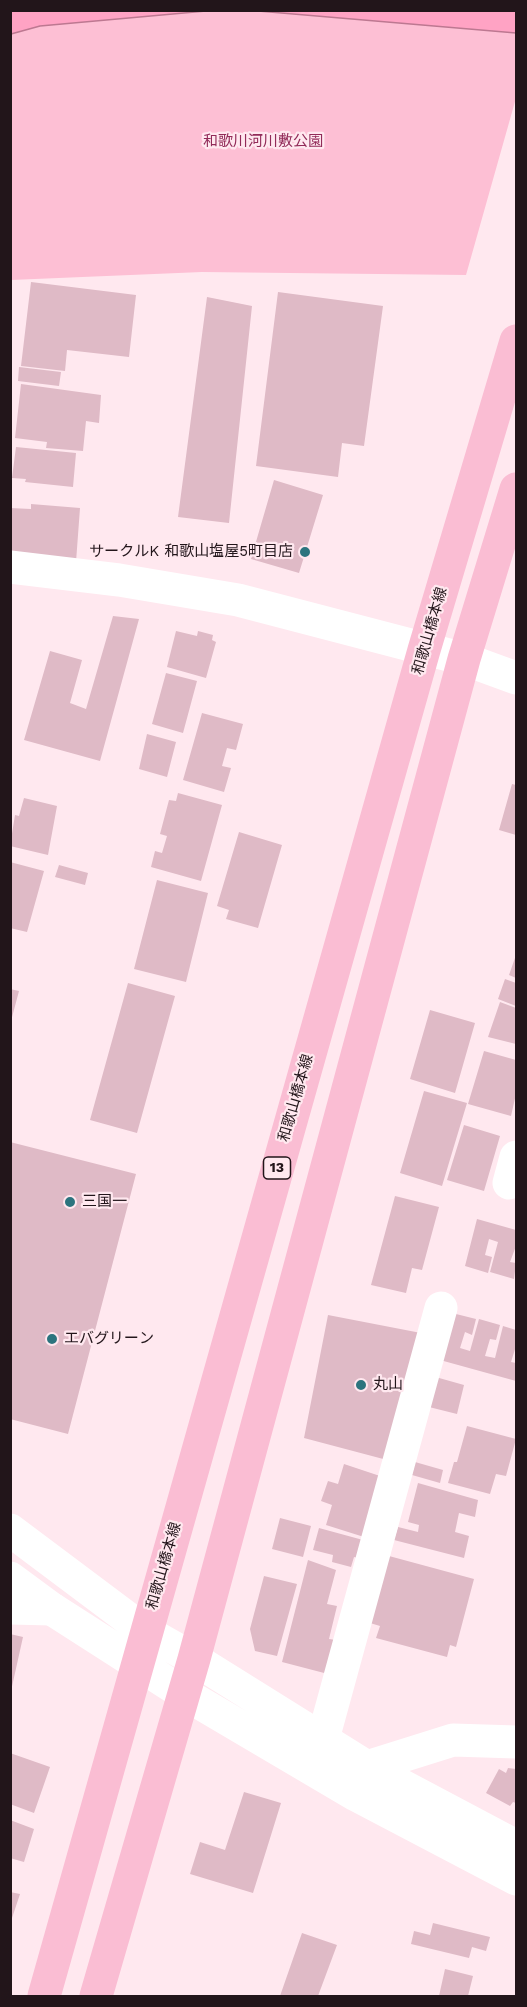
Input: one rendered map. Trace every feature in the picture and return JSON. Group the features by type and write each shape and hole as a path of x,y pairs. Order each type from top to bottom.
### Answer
{"main road":[{"name":"和歌山橋本線","path":"44,1996 424,650 516,341"},
{"path":"96,1996 194,1659 464,659 516,489"}],"street":[{"path":"10,567 119,580 238,600 464,659 516,678"},
{"path":"323,1739 441,1308"},
{"path":"10,1530 146,1632 194,1659 367,1767 516,1846"},
{"path":"10,1578 52,1609 183,1693 356,1795 516,1879"},
{"path":"10,1608 52,1609"},
{"path":"367,1767 453,1740 516,1742"}],"green space":[{"name":"和歌川河川敷公園","path":"206,10 258,11 516,33 516,98 466,275 202,272 11,280 10,34 40,26"}],"shaded area":[{"path":"10,11 206,11 40,26 11,34"},
{"path":"258,11 516,11 516,33"}],"building":[{"path":"31,282 136,295 129,357 67,350 65,371 21,366"},
{"path":"278,292 383,306 364,446 342,443 338,477 256,466"},
{"path":"207,297 252,306 229,523 178,517"},
{"path":"19,367 61,372 59,386 18,381"},
{"path":"21,384 101,395 99,423 86,421 83,451 46,448 47,442 15,438"},
{"path":"16,447 76,453 73,487 25,482 26,479 12,478"},
{"path":"274,480 323,495 299,573 251,559"},
{"path":"31,504 80,508 76,562 10,562 10,508 31,509"},
{"path":"113,616 139,619 100,761 24,740 50,651 82,660 70,703 86,709"},
{"path":"176,631 197,636 198,631 213,635 212,640 216,642 206,678 167,667"},
{"path":"166,673 197,681 183,733 152,724"},
{"path":"202,713 243,724 236,750 227,748 222,766 231,768 224,792 183,780"},
{"path":"147,734 176,742 167,777 139,769"},
{"path":"512,784 516,785 516,835 499,830"},
{"path":"178,793 222,805 201,881 151,867 155,851 162,853 167,836 160,834 169,800 176,801"},
{"path":"24,798 57,806 48,855 10,846 15,815 19,816"},
{"path":"239,832 282,845 258,928 226,919 229,910 217,906"},
{"path":"10,862 44,871 27,932 10,928"},
{"path":"59,865 88,873 85,885 55,877"},
{"path":"157,880 208,893 186,982 134,969"},
{"path":"516,955 516,978 509,975"},
{"path":"505,979 516,983 516,1006 498,999"},
{"path":"128,983 175,996 137,1133 90,1120"},
{"path":"10,989 19,991 11,1021 10,1021"},
{"path":"500,1002 516,1008 516,1044 488,1037"},
{"path":"430,1010 475,1023 455,1093 410,1079"},
{"path":"484,1051 516,1060 516,1094 511,1116 468,1104"},
{"path":"424,1091 467,1103 442,1186 400,1173"},
{"path":"464,1125 500,1136 484,1191 447,1180"},
{"path":"10,1142 136,1174 68,1434 10,1419"},
{"path":"395,1196 439,1207 422,1270 412,1268 406,1293 371,1285"},
{"path":"477,1219 516,1230 516,1246 510,1262 516,1263 514,1279 490,1272 498,1242 489,1239 485,1255 492,1257 488,1273 465,1266"},
{"path":"452,1313 476,1319 472,1335 465,1332 460,1348 470,1351 479,1319 500,1325 496,1340 490,1339 485,1356 495,1358 503,1326 516,1330 516,1346 511,1362 516,1363 516,1381 440,1360"},
{"name":"丸山","path":"328,1315 421,1333 387,1460 304,1438"},
{"path":"432,1376 464,1385 457,1414 425,1406"},
{"path":"467,1426 516,1439 506,1476 496,1474 490,1494 448,1483 454,1462 457,1462"},
{"path":"415,1462 443,1470 440,1483 412,1475"},
{"path":"344,1464 383,1477 364,1537 326,1525 332,1505 321,1501 328,1481 338,1484"},
{"path":"418,1483 478,1500 475,1517 459,1513 455,1532 469,1536 464,1558 394,1540 398,1527 418,1532 419,1525 408,1522"},
{"path":"280,1518 311,1526 303,1557 272,1549"},
{"path":"319,1528 363,1540 358,1558 354,1557 351,1567 332,1562 333,1555 313,1550"},
{"path":"389,1556 474,1579 456,1647 450,1645 447,1657 376,1638 380,1626 370,1623"},
{"path":"308,1560 336,1570 327,1604 337,1606 329,1639 336,1640 328,1674 282,1662"},
{"path":"264,1576 297,1584 277,1656 255,1651 250,1629"},
{"path":"10,1634 23,1637 11,1691 10,1691"},
{"path":"10,1753 50,1767 34,1813 10,1804"},
{"path":"508,1768 516,1769 516,1803 513,1802 510,1806 486,1793 499,1769 506,1773"},
{"path":"244,1792 281,1803 253,1893 190,1874 200,1842 225,1850"},
{"path":"10,1820 34,1829 24,1862 10,1858"},
{"path":"10,1892 20,1894 11,1921 10,1921"},
{"path":"433,1923 490,1937 486,1951 472,1947 469,1958 411,1944 414,1931 430,1935"},
{"path":"302,1933 337,1945 318,1996 280,1996"},
{"path":"445,1969 473,1976 468,1996 439,1996"}],"place":[{"name":"サークルK 和歌山塩屋5町目店","path":"305,552"},
{"name":"三国一","path":"70,1202"},
{"name":"エバグリーン","path":"52,1339"},
{"name":"丸山","path":"361,1385"}]}
